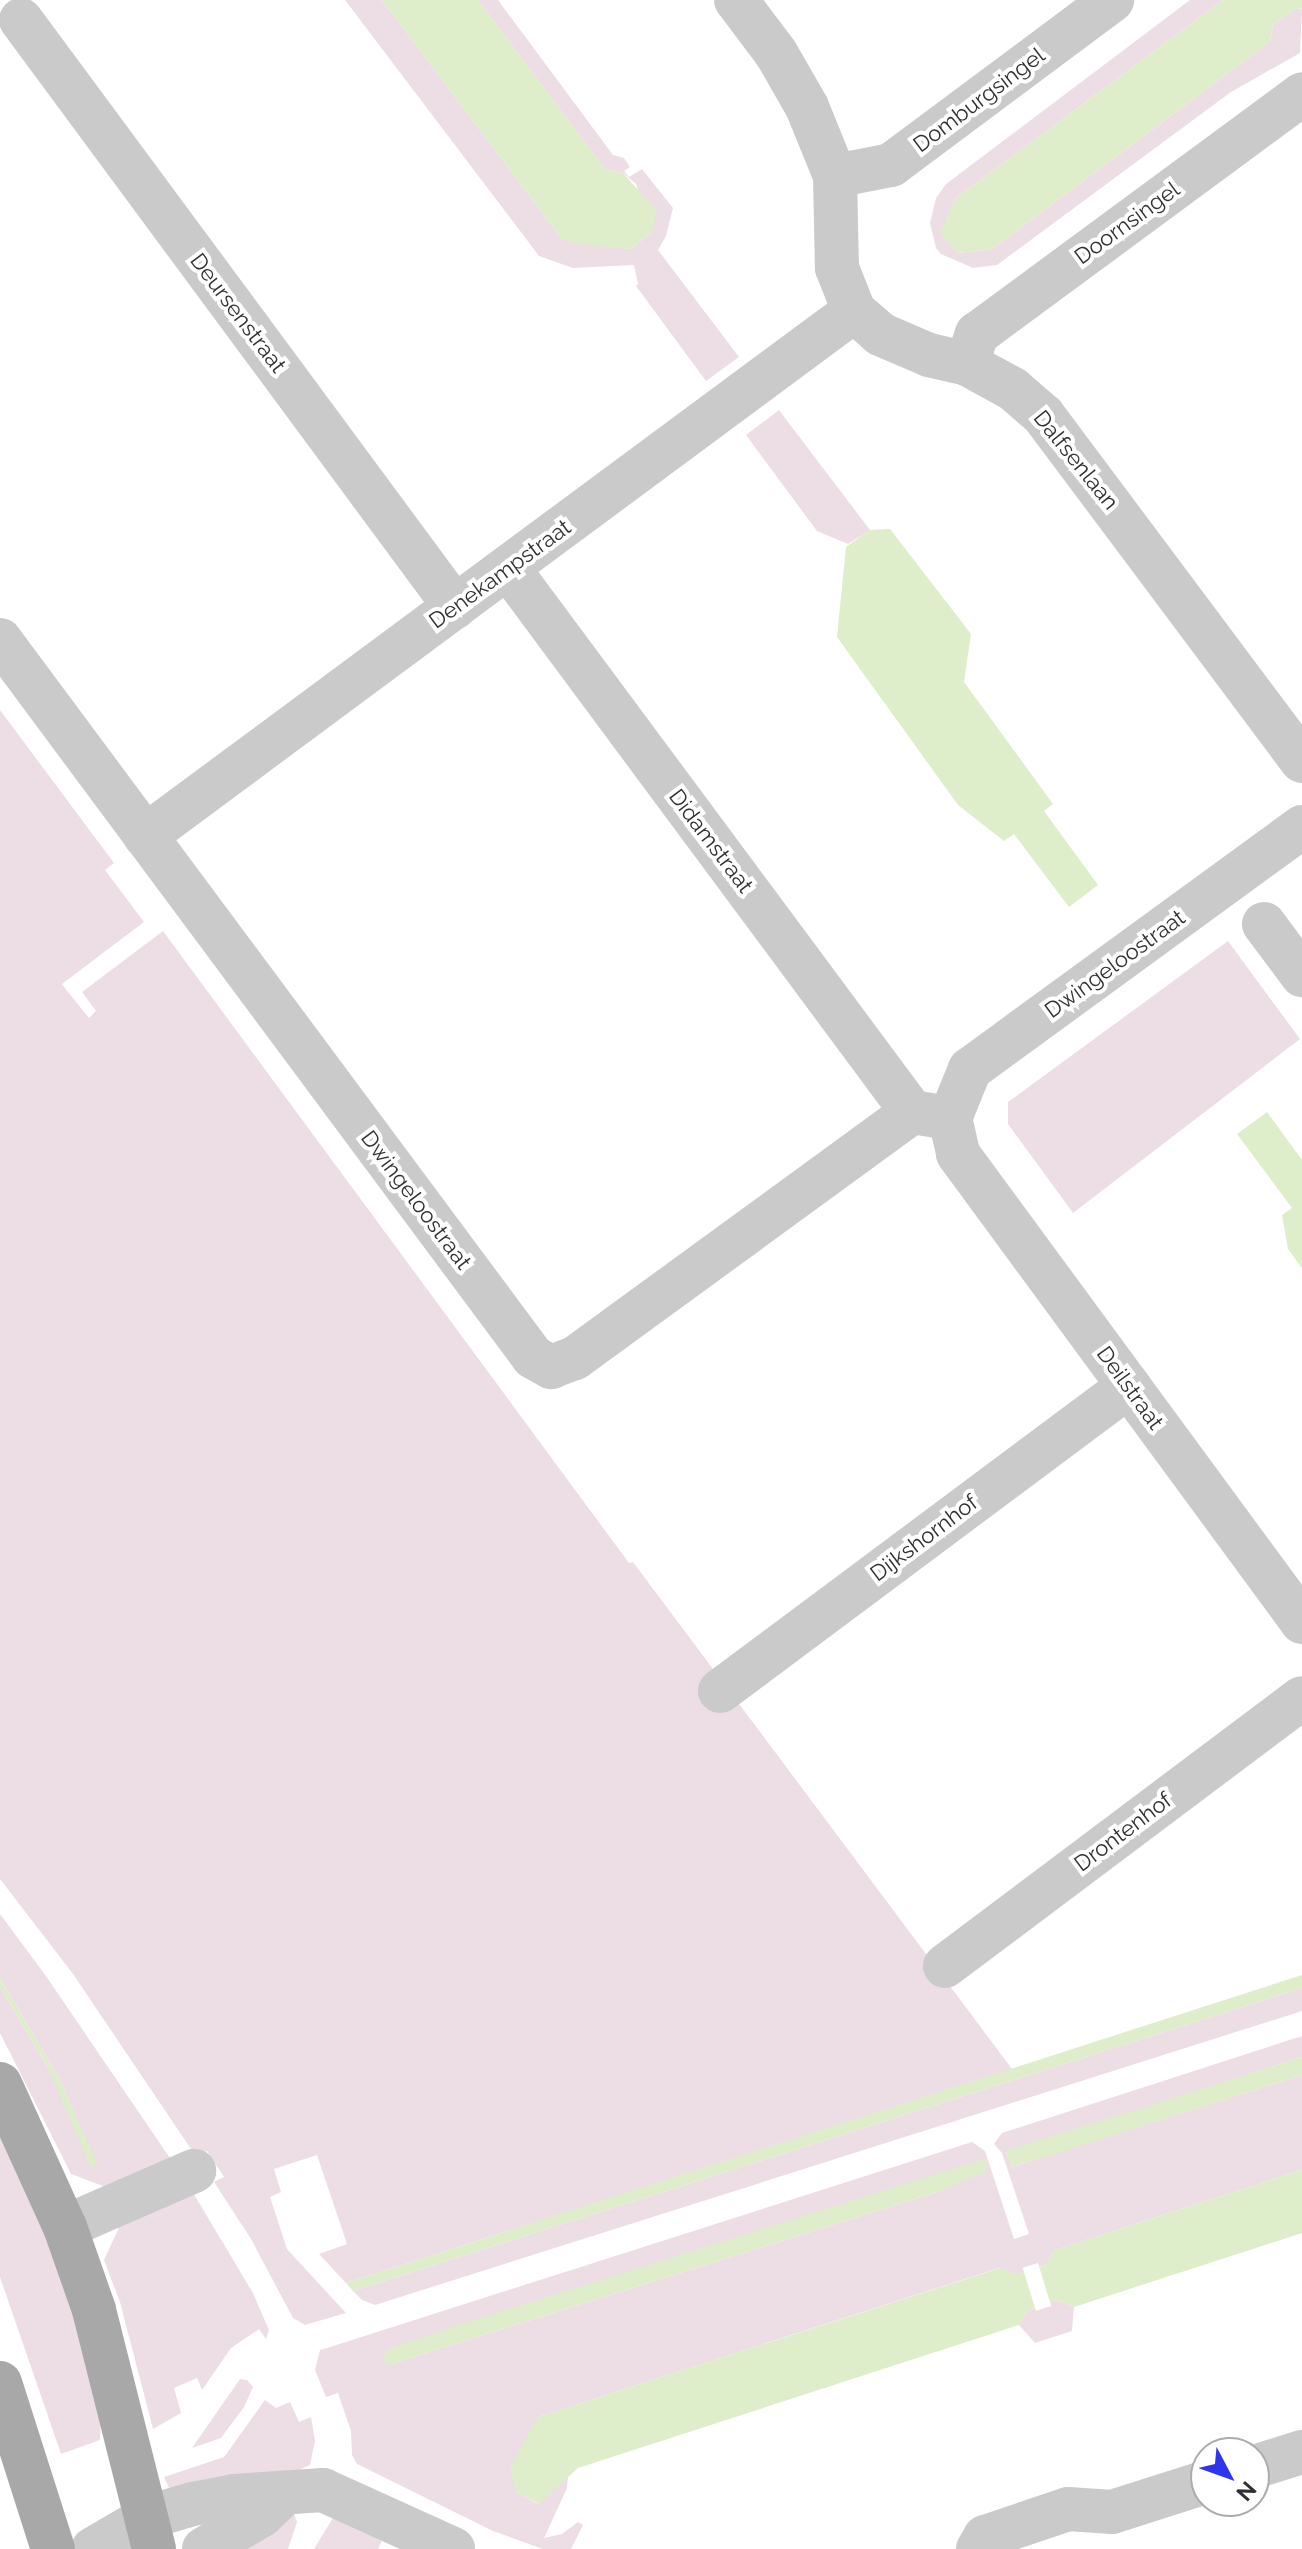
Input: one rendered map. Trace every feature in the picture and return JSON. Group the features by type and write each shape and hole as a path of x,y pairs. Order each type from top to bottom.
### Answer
{"main road":[{"path":"0,2084 65,2227 94,2310 151,2533"},
{"path":"0,2383 53,2549"}],"street":[{"name":"Dalfsenlaan","path":"736,0 776,53 807,107 835,176 837,268 854,311 880,334 929,355 967,364 1013,389 1043,415 1302,761"},
{"name":"Domburgsingel","path":"835,176 891,165 1112,0"},
{"name":"Deursenstraat","path":"23,19 455,607"},
{"name":"Doornsingel","path":"967,364 977,334 1302,94"},
{"name":"Denekampstraat","path":"145,836 854,311"},
{"name":"Didamstraat","path":"509,569 940,1128"},
{"name":"Dwingeloostraat","path":"0,640 533,1357 551,1367 575,1358 940,1128 970,1069 1302,827"},
{"path":"1264,924 1302,975"},
{"name":"Deilstraat","path":"940,1128 1302,1622"},
{"name":"Dijkshornhof","path":"720,1691 1129,1386"},
{"name":"Drontenhof","path":"945,1966 1302,1698"},
{"path":"65,2227 194,2171"},
{"path":"1270,2462 1302,2452"},
{"path":"978,2549 985,2537 1068,2509 1112,2512 1190,2487"},
{"path":"204,2549 304,2491"},
{"path":"93,2549 151,2533 234,2496 304,2491 453,2549"}],"shaded area":[{"path":"345,0 382,0 562,239 631,249 651,233 636,184 623,173 605,169 478,0 498,0 613,155 624,158 630,167 624,171 629,177 642,169 673,208 666,236 658,250 739,357 706,381 636,286 634,265 573,268 539,256"},
{"path":"382,0 478,0 605,169 623,173 657,211 651,233 631,249 576,244 562,239"},
{"path":"1190,0 1223,0 956,198 941,232 958,253 992,249 1270,42 1273,25 1297,8 1302,9 1300,53 1231,92 997,265 973,268 941,254 936,248 930,223 936,198 946,184"},
{"path":"1223,0 1302,0 1302,9 1297,8 1273,25 1270,42 992,249 958,253 940,232 956,198"},
{"path":"779,410 870,530 848,544 817,531 746,435"},
{"path":"890,529 971,634 964,682 1053,804 1044,811 1098,885 1069,907 1014,834 1004,841 958,805 837,637 846,547 869,530"},
{"path":"0,710 114,863 105,870 144,922 62,984 89,1018 96,1011 82,992 163,931 629,1563 633,1562 1012,2069 346,2283 319,2254 347,2244 317,2155 274,2169 281,2192 270,2197 287,2249 346,2313 305,2325 293,2318 251,2239 214,2182 224,2177 207,2151 195,2155 73,1974 0,1879"},
{"path":"1228,941 1300,1039 1073,1213 1008,1124 1008,1102"},
{"path":"1267,1112 1302,1160 1302,1268 1288,1249 1282,1215 1292,1208 1237,1134"},
{"path":"0,1914 174,2164 111,2189 71,2174 0,2033 0,1987 48,2068 97,2165 60,2080 0,1978"},
{"path":"1302,1975 1302,1988 353,2291 346,2283"},
{"path":"0,1978 60,2080 98,2165 91,2167 48,2068 0,1987"},
{"path":"1302,1988 1302,2011 375,2305 362,2300 353,2291"},
{"path":"1302,2036 1302,2057 1006,2152 1012,2167 1302,2075 1302,2170 1055,2250 1046,2265 1016,2275 999,2268 538,2417 516,2492 538,2504 568,2476 567,2488 544,2538 562,2534 578,2522 583,2525 571,2549 543,2549 493,2531 357,2464 352,2455 351,2431 338,2393 326,2397 315,2370 320,2350 972,2142 985,2151 1014,2239 1029,2234 1002,2153 994,2144 1002,2133","holes":["985,2160 937,2192 391,2364 386,2350"]},
{"path":"1302,2057 1302,2075 1011,2167 1006,2151"},
{"path":"0,2126 27,2184 102,2393 100,2440 61,2454 0,2277"},
{"path":"984,2159 987,2172 937,2192 391,2364 383,2361 386,2350 452,2327"},
{"path":"1302,2170 1302,2233 1074,2307 1057,2300 1028,2310 1019,2325 578,2468 539,2504 516,2492 510,2467 538,2417 1000,2268 1016,2274 1046,2265 1055,2250"},
{"path":"192,2191 253,2293 269,2330 266,2339 259,2329 231,2348 202,2390 197,2378 174,2388 181,2413 153,2429 120,2302 104,2260 122,2221"},
{"path":"1057,2300 1074,2307 1072,2331 1035,2343 1019,2325 1028,2310"},
{"path":"240,2379 247,2380 253,2387 244,2407 221,2438 192,2448"},
{"path":"265,2400 276,2408 290,2402 299,2422 311,2417 315,2441 310,2465 281,2478 173,2497 164,2477 224,2457"},
{"path":"294,2514 297,2522 288,2549 216,2549"},
{"path":"334,2516 382,2541 378,2549 314,2549"}],"pier":[{"path":"1038,2263 1051,2306 1036,2311 1023,2268"}]}
